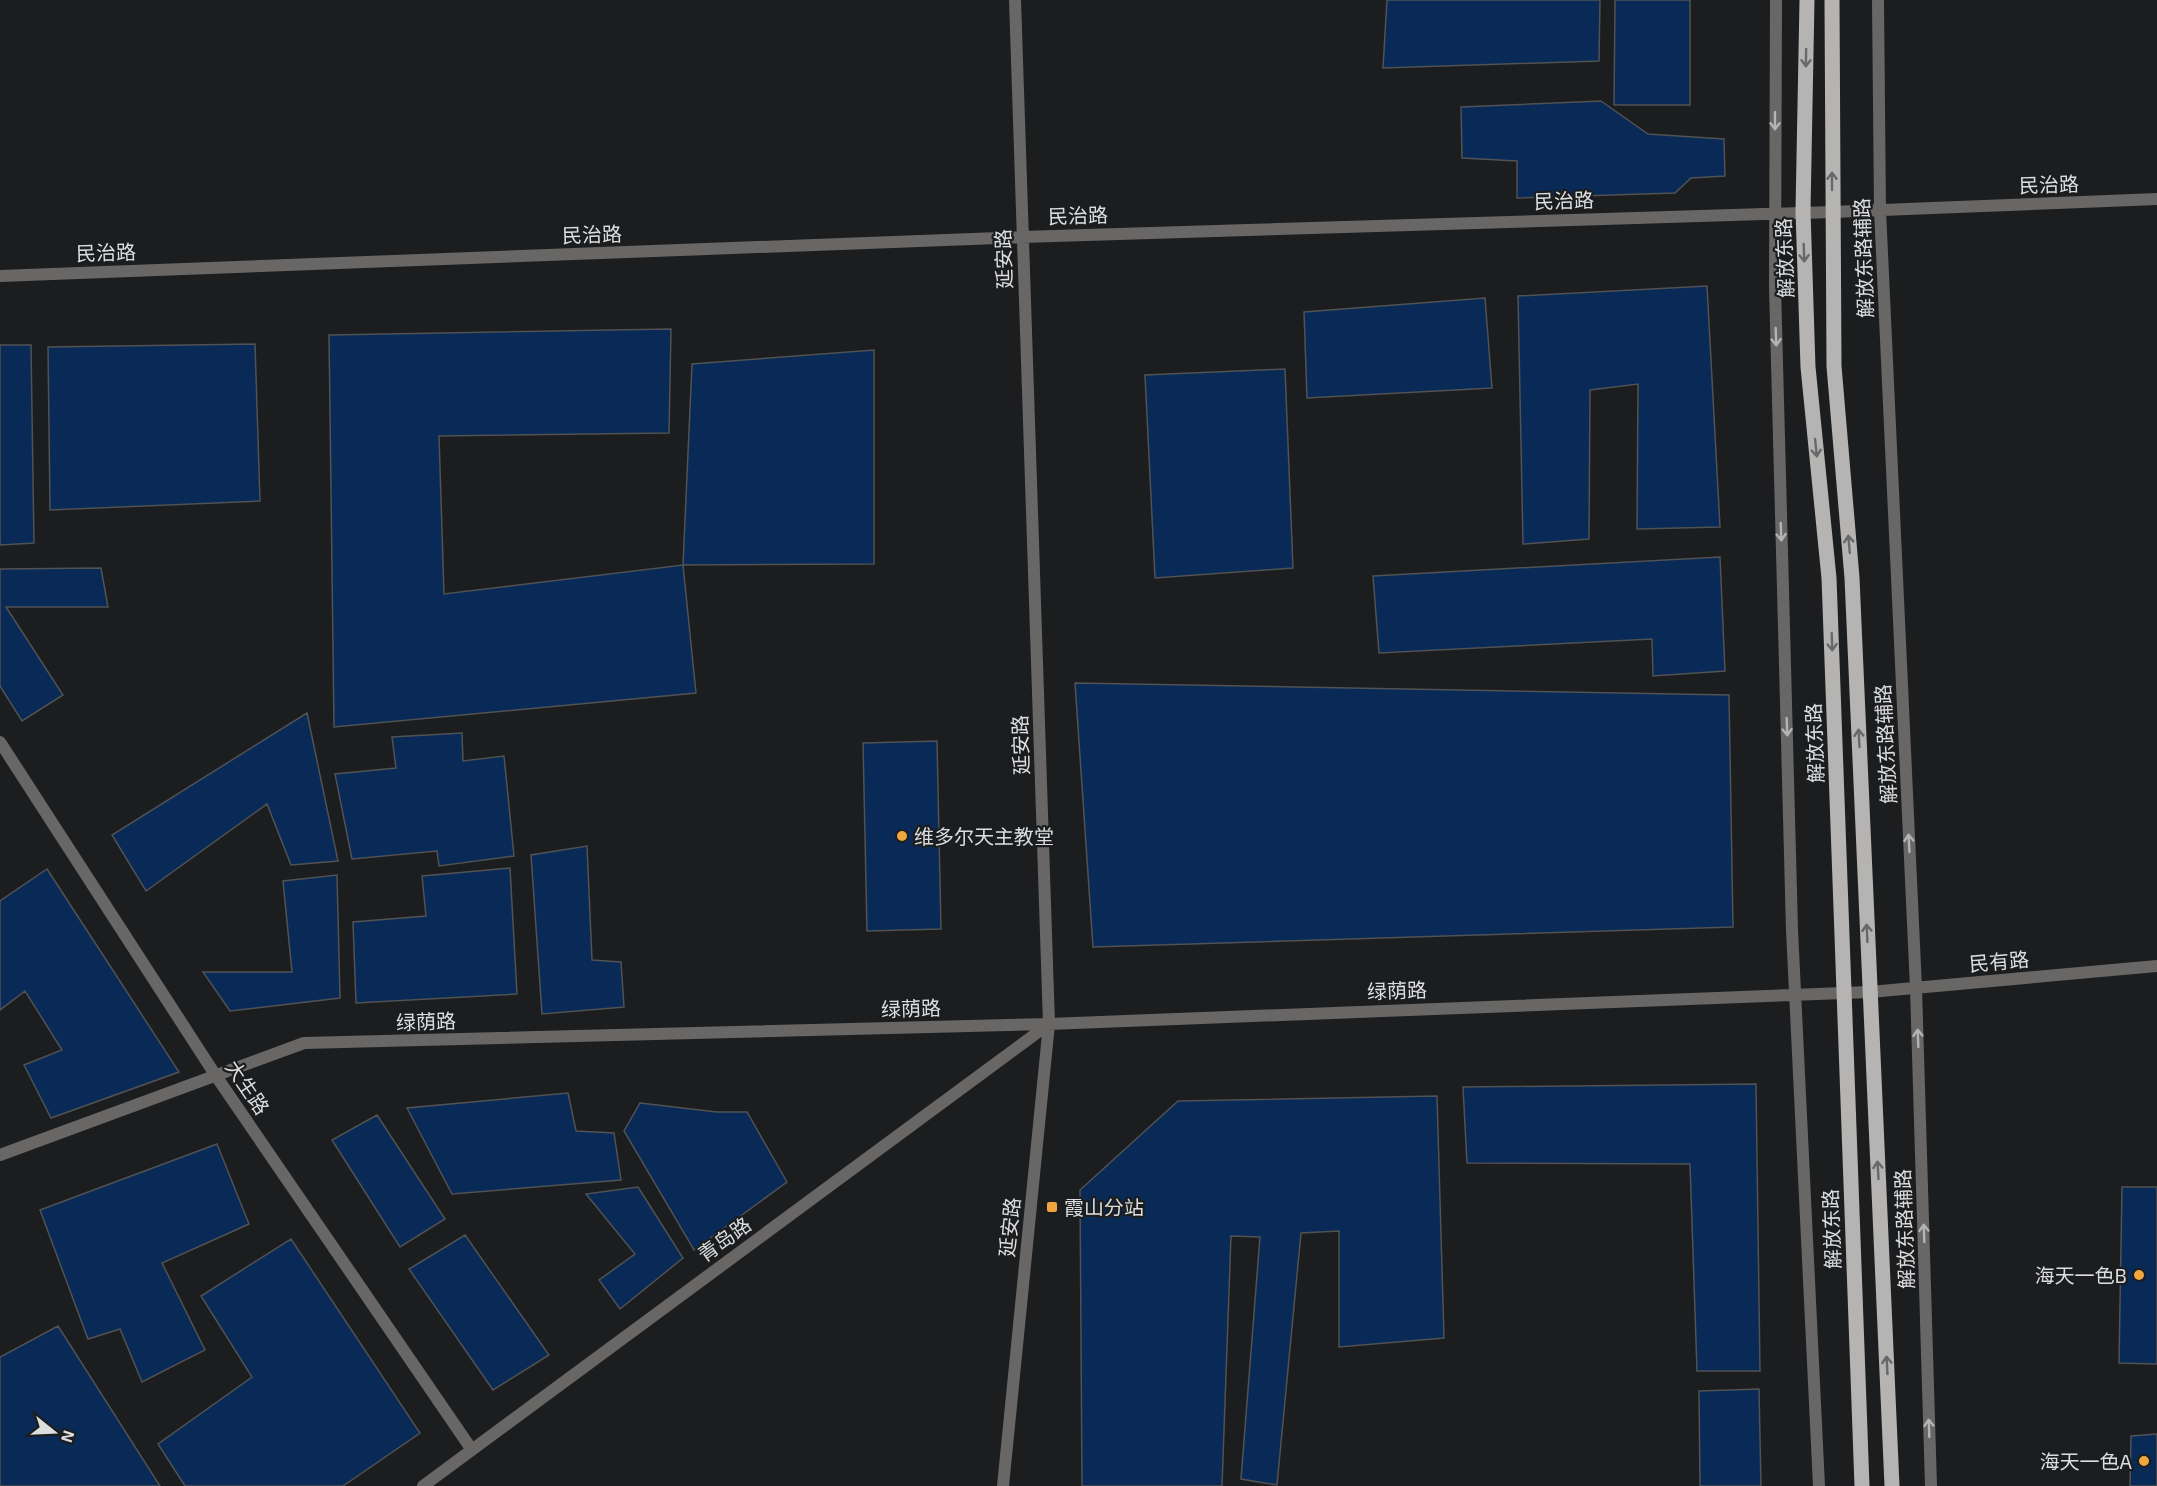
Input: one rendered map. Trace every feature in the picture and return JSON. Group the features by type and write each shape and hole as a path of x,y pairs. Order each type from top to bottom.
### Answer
{"main road":[{"name":"解放东路","path":"1807,0 1803,212 1808,368 1829,578 1862,1486"},
{"path":"1832,0 1834,366 1852,578 1892,1486"}],"street":[{"name":"延安路","path":"1003,1486 1049,1024 1015,0"},
{"path":"1776,0 1775,287 1791,906 1819,1486"},
{"name":"解放东路辅路","path":"1878,0 1880,210 1916,988 1931,1486"},
{"name":"民治路","path":"0,276 1022,237 1832,212 2157,199"},
{"name":"大生路","path":"0,741 216,1076 472,1450"},
{"name":"民有路","path":"1844,992 1870,992 2157,966"},
{"name":"绿荫路","path":"0,1155 304,1043 1049,1024 1844,992"},
{"name":"青岛路","path":"423,1486 1049,1024"}],"building":[{"path":"1387,0 1600,0 1599,61 1383,68"},
{"path":"1615,0 1690,0 1690,105 1614,105"},
{"path":"1601,101 1648,134 1724,139 1725,176 1691,178 1675,193 1517,198 1517,161 1462,158 1461,107"},
{"path":"1707,286 1720,527 1637,529 1638,384 1590,390 1589,539 1523,544 1518,296"},
{"path":"1485,298 1492,388 1307,398 1304,312"},
{"path":"671,329 669,433 439,436 444,594 683,565 696,693 334,727 329,335"},
{"path":"255,344 260,501 50,510 48,347"},
{"path":"0,345 31,345 34,543 0,545"},
{"path":"874,350 874,564 683,565 692,364"},
{"path":"1285,369 1293,568 1155,578 1145,375"},
{"path":"1720,557 1725,671 1653,676 1652,639 1379,653 1373,576"},
{"path":"101,568 108,607 6,607 63,695 22,721 0,686 0,569"},
{"path":"1075,683 1729,695 1733,927 1093,947"},
{"path":"307,713 338,861 291,865 267,804 146,891 112,835"},
{"path":"462,733 463,761 504,756 514,856 439,866 437,851 352,859 335,774 396,768 392,737"},
{"name":"维多尔天主教堂","path":"937,741 941,929 867,931 863,743"},
{"path":"587,846 592,960 621,962 624,1007 542,1014 531,855"},
{"path":"510,868 517,994 356,1003 353,922 426,916 422,876"},
{"path":"47,869 179,1072 51,1118 24,1065 62,1050 25,991 0,1010 0,901"},
{"path":"337,875 340,998 230,1011 203,972 292,972 283,881"},
{"path":"1756,1084 1760,1371 1697,1371 1690,1164 1467,1163 1463,1087"},
{"path":"568,1093 576,1131 614,1133 621,1180 452,1194 407,1108"},
{"path":"1437,1096 1444,1338 1339,1347 1339,1231 1301,1233 1277,1485 1241,1479 1260,1237 1231,1236 1222,1486 1082,1486 1080,1190 1178,1101"},
{"path":"640,1103 717,1112 747,1112 787,1182 694,1250 624,1131"},
{"path":"377,1115 445,1219 400,1247 332,1140"},
{"path":"217,1144 249,1224 162,1263 205,1350 142,1382 120,1329 88,1339 40,1210"},
{"path":"638,1187 683,1258 620,1309 599,1280 635,1254 586,1194"},
{"name":"海天一色B","path":"2122,1187 2157,1187 2157,1364 2119,1363"},
{"path":"465,1235 549,1355 493,1390 409,1269"},
{"path":"291,1239 420,1433 343,1486 185,1486 158,1444 252,1377 201,1296"},
{"path":"58,1326 160,1486 0,1486 0,1357"},
{"path":"1759,1389 1761,1486 1700,1486 1699,1391"},
{"name":"海天一色A","path":"2157,1434 2157,1486 2130,1486 2131,1436"}],"place":[{"name":"维多尔天主教堂","path":"902,836"},
{"name":"霞山分站","path":"1052,1207"},
{"name":"海天一色B","path":"2139,1275"},
{"name":"海天一色A","path":"2144,1461"}]}
